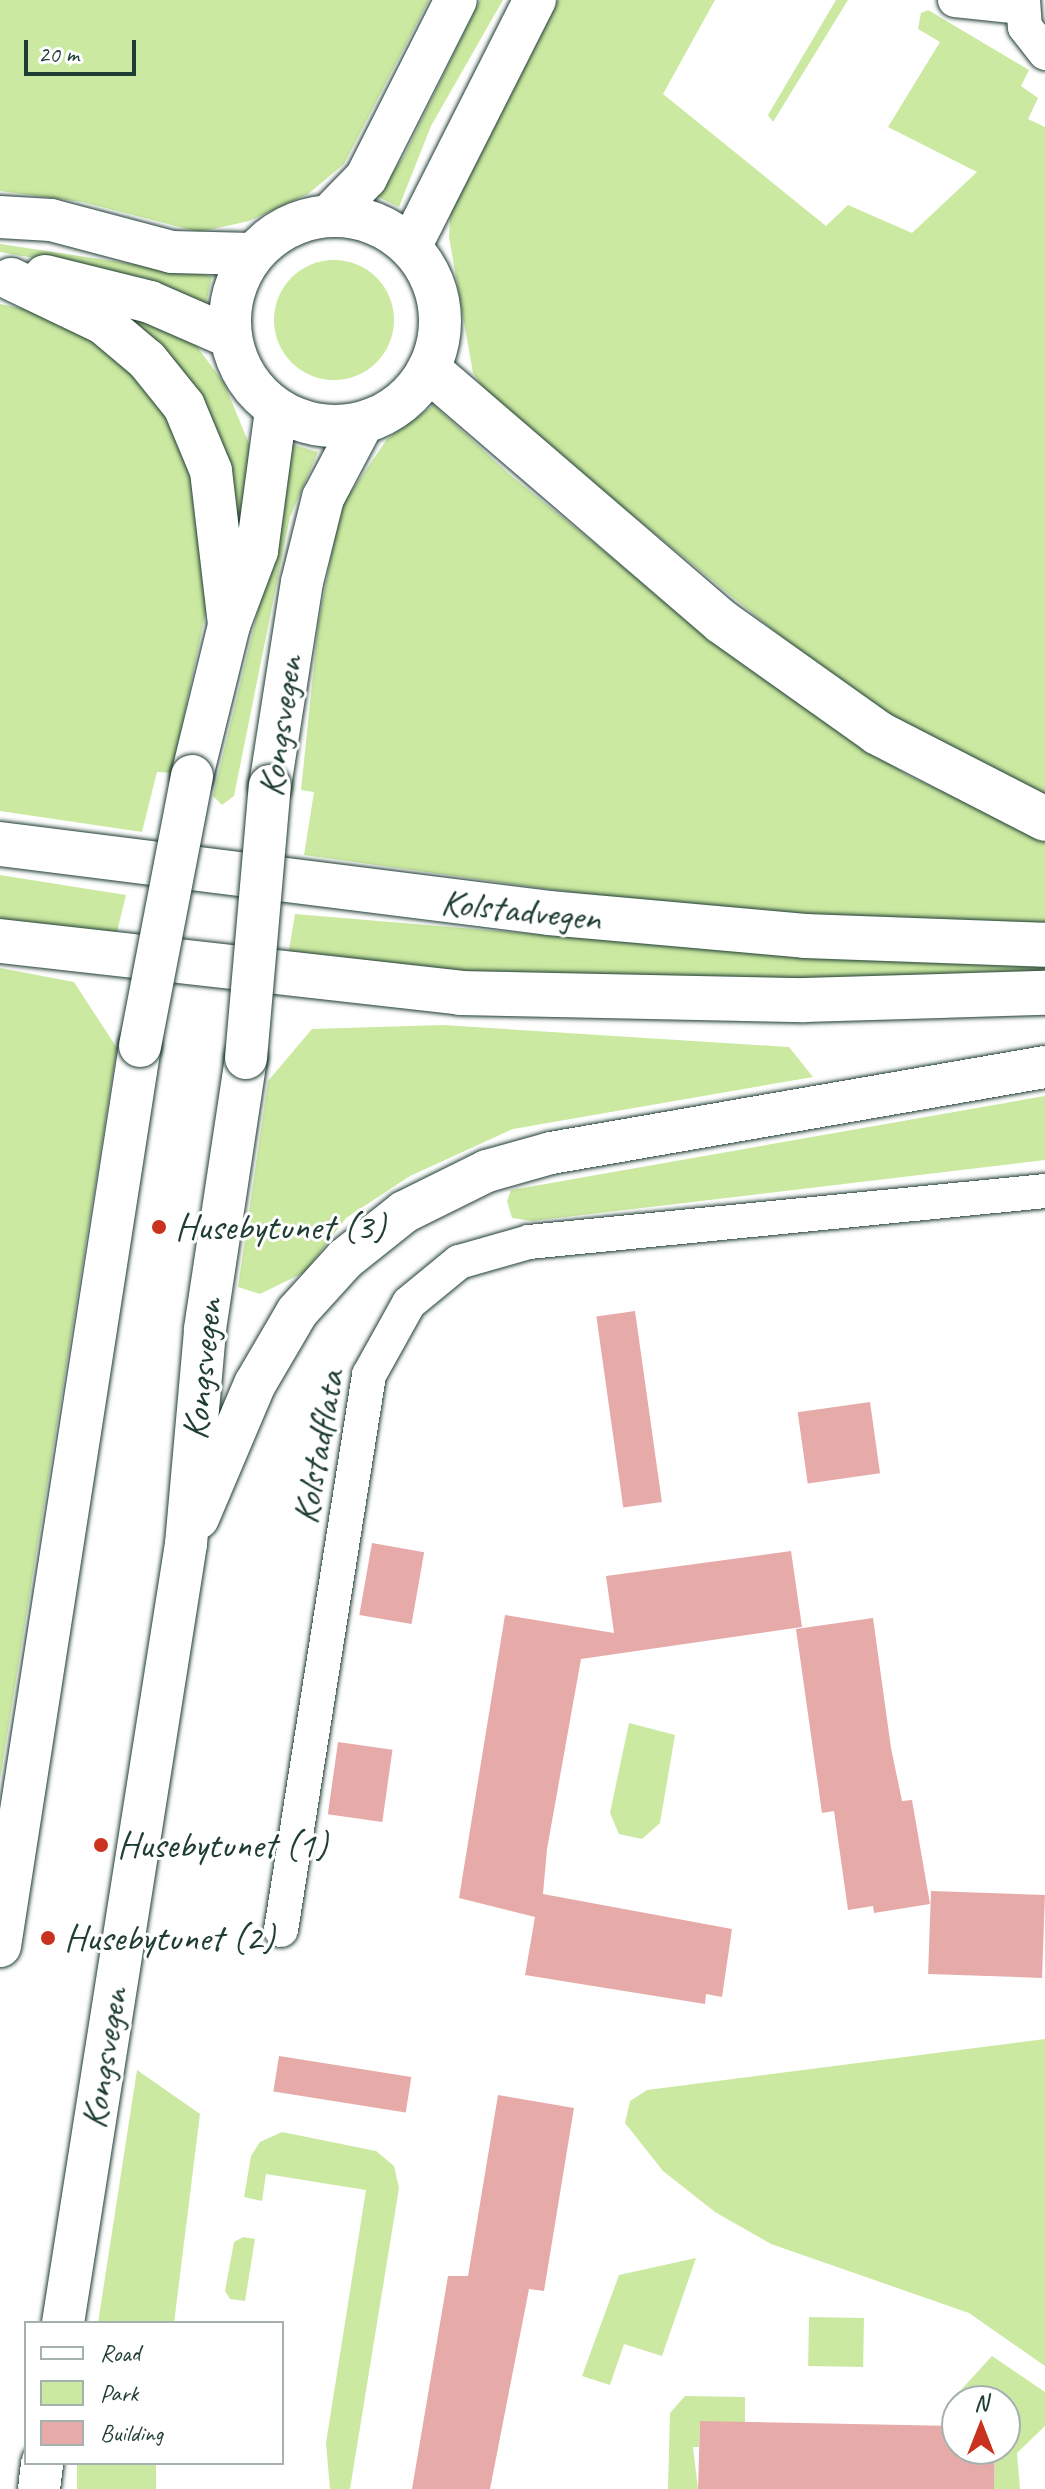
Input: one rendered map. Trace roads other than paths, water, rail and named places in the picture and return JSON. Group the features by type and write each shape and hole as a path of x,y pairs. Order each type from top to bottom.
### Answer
{"main road":[{"path":"429,370 722,622 878,733 1045,819"},
{"name":"Kolstadvegen","path":"0,844 549,913 805,936 1045,945"},
{"name":"Kolstadvegen","path":"0,941 460,993 804,1000 1045,993"}],"street":[{"path":"330,215 366,178 456,0"},
{"path":"410,247 535,0"},
{"path":"955,0 1022,4 1025,27 1045,53"},
{"path":"330,215 373,222 410,247 434,284 439,313 429,370 401,404 362,424 318,426 276,410 245,378 230,337 232,293 252,254 287,227 330,215"},
{"path":"0,217 51,220 172,252 252,254"},
{"path":"5,279 47,276 150,302 230,337"},
{"path":"5,279 103,323 147,360 184,406 211,471 229,625"},
{"name":"Kongsvegen","path":"0,1946 140,1046 192,776 229,625 257,551 276,410"},
{"name":"Kongsvegen","path":"63,2321 186,1544 205,1329 246,1058 270,786 302,582 323,498 362,424"},
{"path":"186,1544 255,1384 297,1312 345,1259 404,1212 487,1171 551,1153 1045,1067"},
{"name":"Kolstadflata","path":"281,1930 369,1375 409,1303 459,1262 529,1242 1045,1191"},
{"path":"39,2489 42,2465"}],"place":[{"name":"Husebytunet (3)","path":"159,1227"},
{"name":"Husebytunet (1)","path":"101,1845"},
{"name":"Husebytunet (2)","path":"48,1938"}]}
